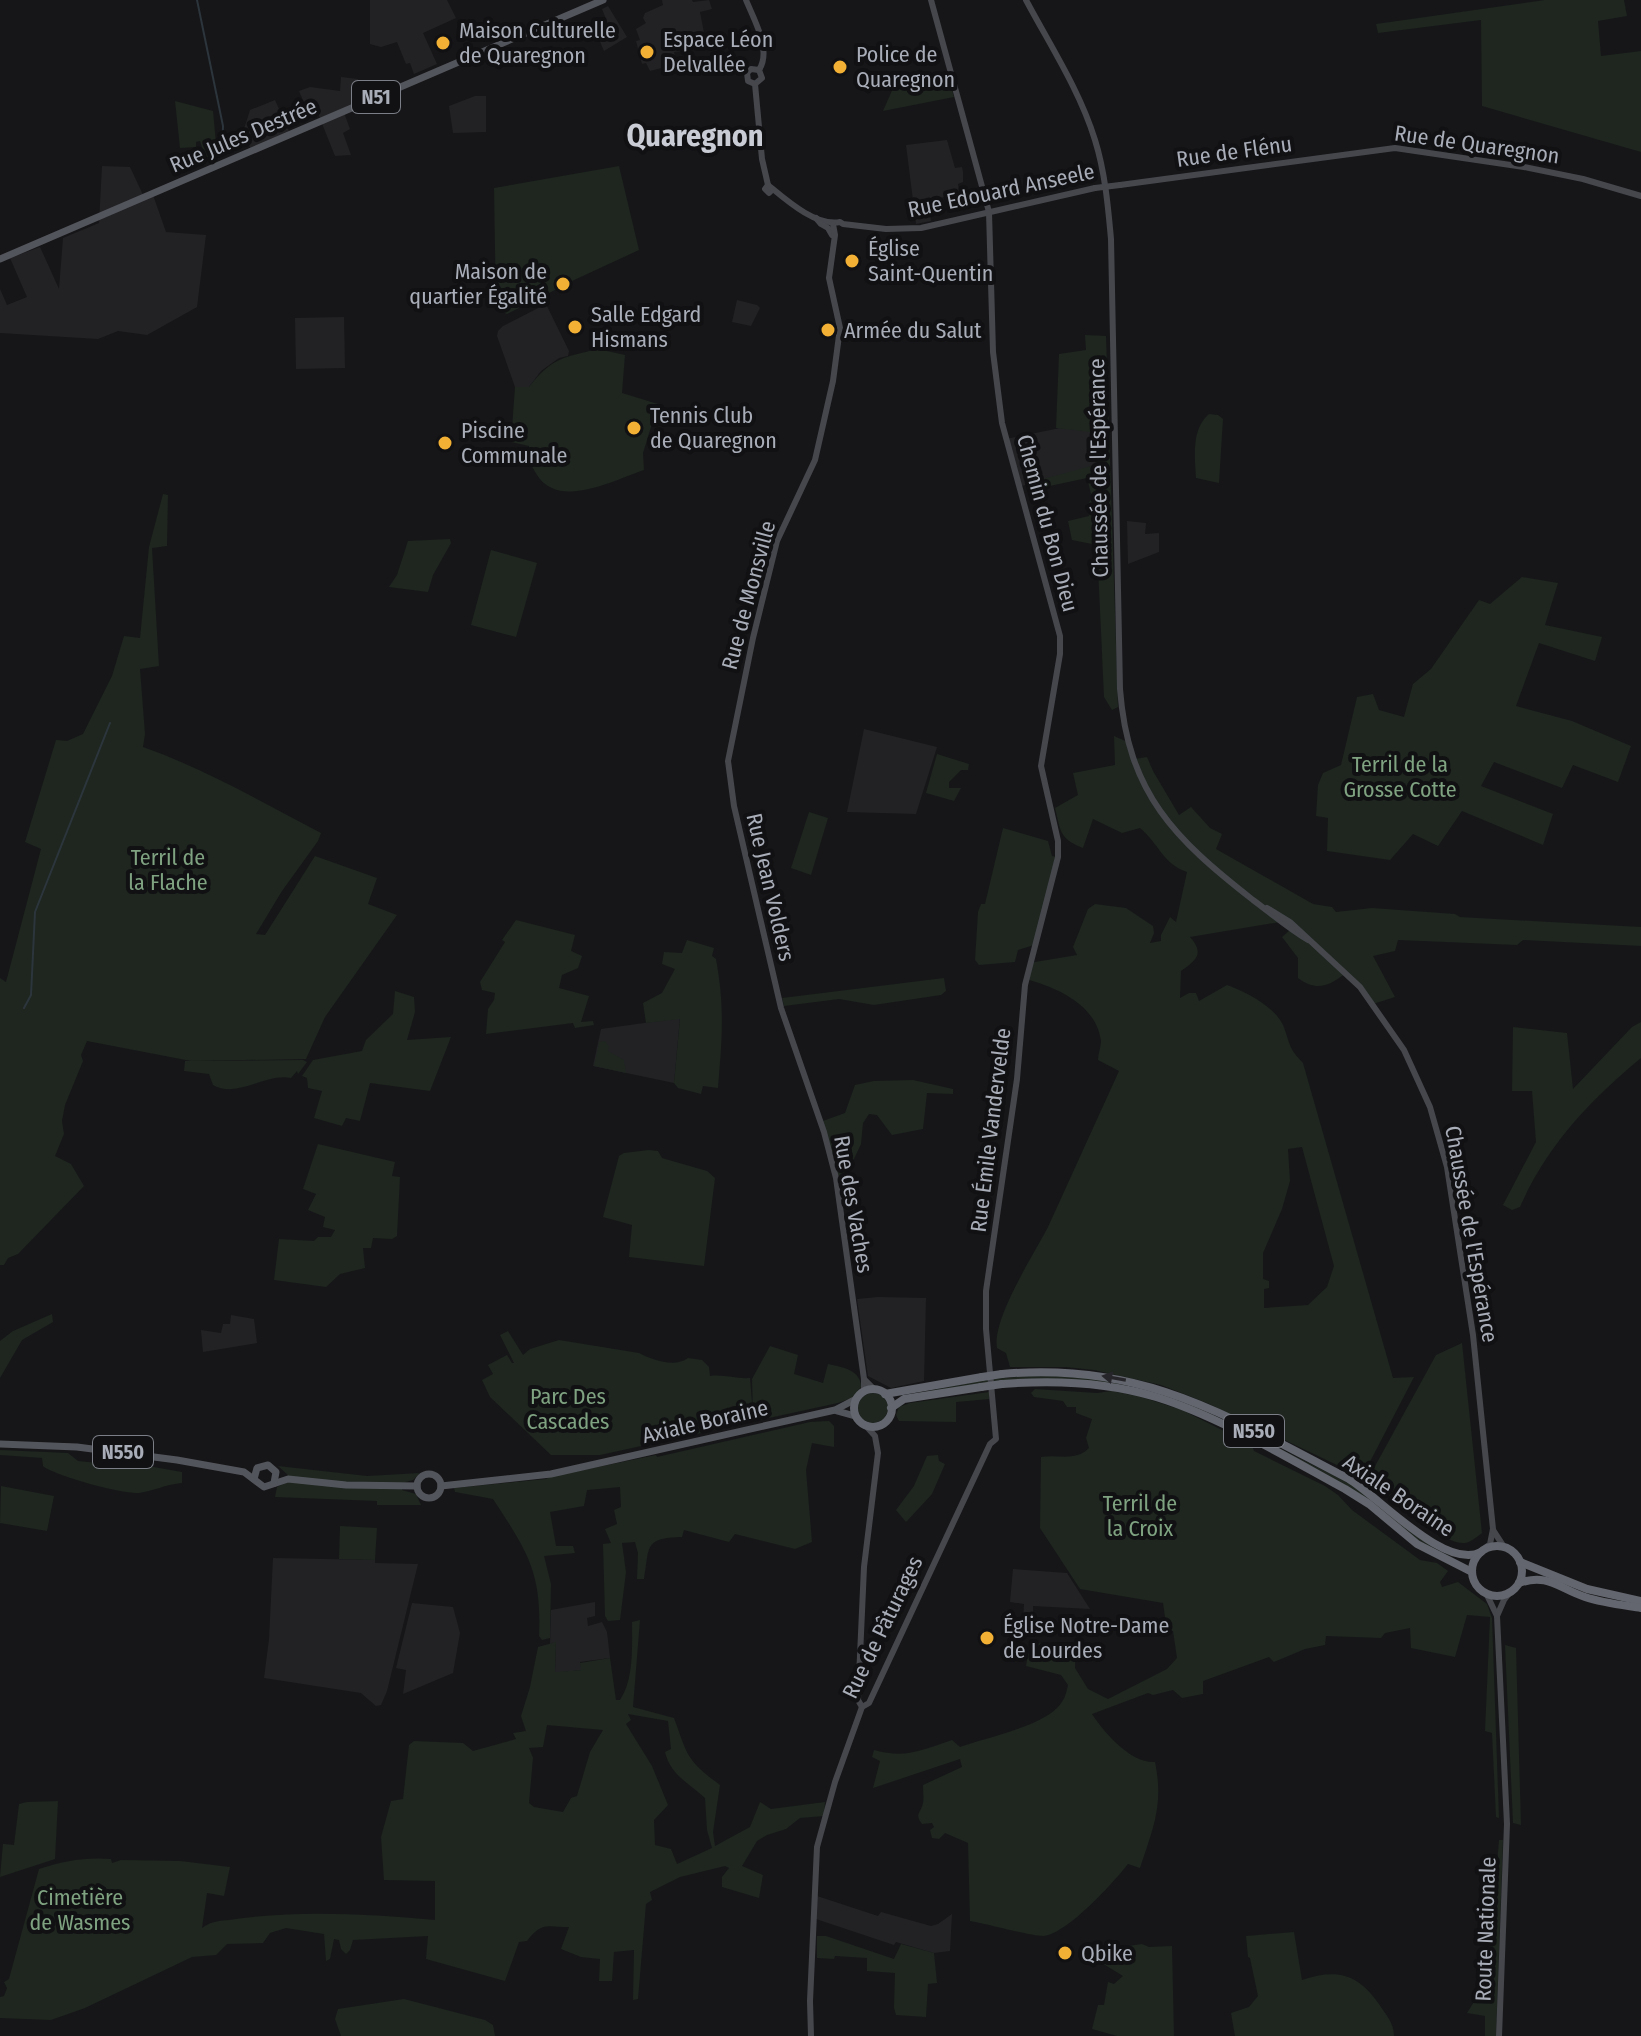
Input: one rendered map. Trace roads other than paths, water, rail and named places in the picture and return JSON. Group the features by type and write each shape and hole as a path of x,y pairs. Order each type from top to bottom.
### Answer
{"highway":[{"name":"Axiale Boraine","path":"891,1408 904,1399 982,1382 1002,1374 1057,1372 1102,1375 1174,1393 1349,1479 1446,1550 1469,1556 1483,1550"},
{"name":"Axiale Boraine","path":"856,1399 864,1392 982,1382 1101,1386 1141,1393 1186,1408 1345,1489 1369,1504 1417,1544 1472,1572"},
{"path":"866,1426 878,1426 889,1418 891,1408 880,1392"},
{"path":"855,1416 856,1399"},
{"name":"Axiale Boraine","path":"855,1416 866,1426"},
{"name":"N550","path":"1483,1550 1504,1547"},
{"path":"1504,1547 1514,1553 1520,1562 1522,1573 1519,1583"},
{"path":"1472,1572 1474,1560 1483,1550"},
{"path":"1520,1562 1587,1589 1641,1601"},
{"name":"N550","path":"1472,1572 1476,1585 1486,1593"},
{"path":"1486,1593 1497,1596 1511,1591 1519,1583 1542,1578 1582,1596 1641,1608"}],"main road":[{"name":"Rue Jules Destrée","path":"0,259 603,0"},
{"name":"Axiale Boraine","path":"441,1486 551,1474 835,1410 856,1399"},
{"name":"Axiale Boraine","path":"835,1410 855,1416"},
{"name":"N550","path":"0,1444 108,1450 244,1472 257,1485 264,1487 288,1479"},
{"name":"N550","path":"244,1472 268,1465 288,1479"},
{"path":"254,1479 257,1468"},
{"path":"274,1483 276,1472"},
{"name":"Axiale Boraine","path":"429,1474 436,1476 441,1486 439,1493 429,1498 419,1493 417,1486 420,1478 429,1474"},
{"name":"Axiale Boraine","path":"288,1479 360,1486 417,1486"}],"street":[{"path":"746,0 764,51 759,70"},
{"name":"Chemin du Bon Dieu","path":"931,0 989,212 993,352 1002,423 1060,636 1060,654 1041,766 1058,841"},
{"name":"Chaussée de l'Espérance","path":"1026,0 1090,126 1100,158 1107,199 1112,266 1120,689 1126,732 1144,784 1164,818 1197,856 1279,922 1308,940 1346,973 1389,1025 1420,1084 1447,1167 1473,1335 1493,1529"},
{"path":"755,84 748,81 747,75 751,69 759,70"},
{"path":"755,84 762,78 759,70"},
{"path":"755,84 756,112 770,188 821,224 832,227"},
{"name":"Rue de Quaregnon","path":"1305,159 1408,148 1583,179 1641,196"},
{"name":"Rue de Flénu","path":"1167,179 1305,159"},
{"name":"Rue Edouard Anseele","path":"832,227 836,222 907,229 1095,188 1167,179"},
{"name":"Rue de Monsville","path":"731,788 728,761 732,737 768,576 777,541 815,460 839,352 839,323 829,278 832,227"},
{"name":"Rue Jean Volders","path":"731,788 777,995"},
{"name":"Rue Émile Vandervelde","path":"996,1439 986,1329 986,1291 1014,1108 1025,985 1058,857 1058,841"},
{"name":"Rue des Vaches","path":"777,995 793,1050 824,1132 836,1178 864,1392"},
{"path":"864,1379 880,1392"},
{"path":"866,1426 875,1436"},
{"path":"862,1707 858,1702 858,1686 864,1567 878,1455 875,1436 878,1426"},
{"name":"Rue de Pâturages","path":"811,2036 813,1907 818,1839 862,1707 869,1703 983,1458 996,1439"},
{"path":"1493,1529 1504,1547"},
{"path":"1483,1550 1490,1544 1493,1529"},
{"path":"1497,1616 1511,1591"},
{"path":"1486,1593 1497,1616"},
{"name":"Route Nationale","path":"1497,1616 1507,1824 1499,2036"}],"waterway":[{"path":"197,0 223,126 222,154"},
{"path":"24,1008 31,995 35,912 110,723"}],"place":[{"name":"Maison Culturelle de Quaregnon","path":"443,43"},
{"name":"Espace Léon Delvallée","path":"647,52"},
{"name":"Police de Quaregnon","path":"840,67"},
{"name":"Église Saint-Quentin","path":"852,261"},
{"name":"Maison de quartier Égalité","path":"563,284"},
{"name":"Salle Edgard Hismans","path":"575,327"},
{"name":"Armée du Salut","path":"828,330"},
{"name":"Tennis Club de Quaregnon","path":"634,428"},
{"name":"Piscine Communale","path":"445,443"},
{"name":"Église Notre-Dame de Lourdes","path":"987,1638"},
{"name":"Qbike","path":"1065,1953"}],"district":[{"name":"Quaregnon","path":"695,136"}],"park label":[{"name":"Terril de la Grosse Cotte","path":"1400,776"},
{"name":"Terril de la Flache","path":"168,870"},
{"name":"Parc Des Cascades","path":"568,1408"},
{"name":"Terril de la Croix","path":"1140,1516"},
{"name":"Cimetière de Wasmes","path":"80,1910"}]}
